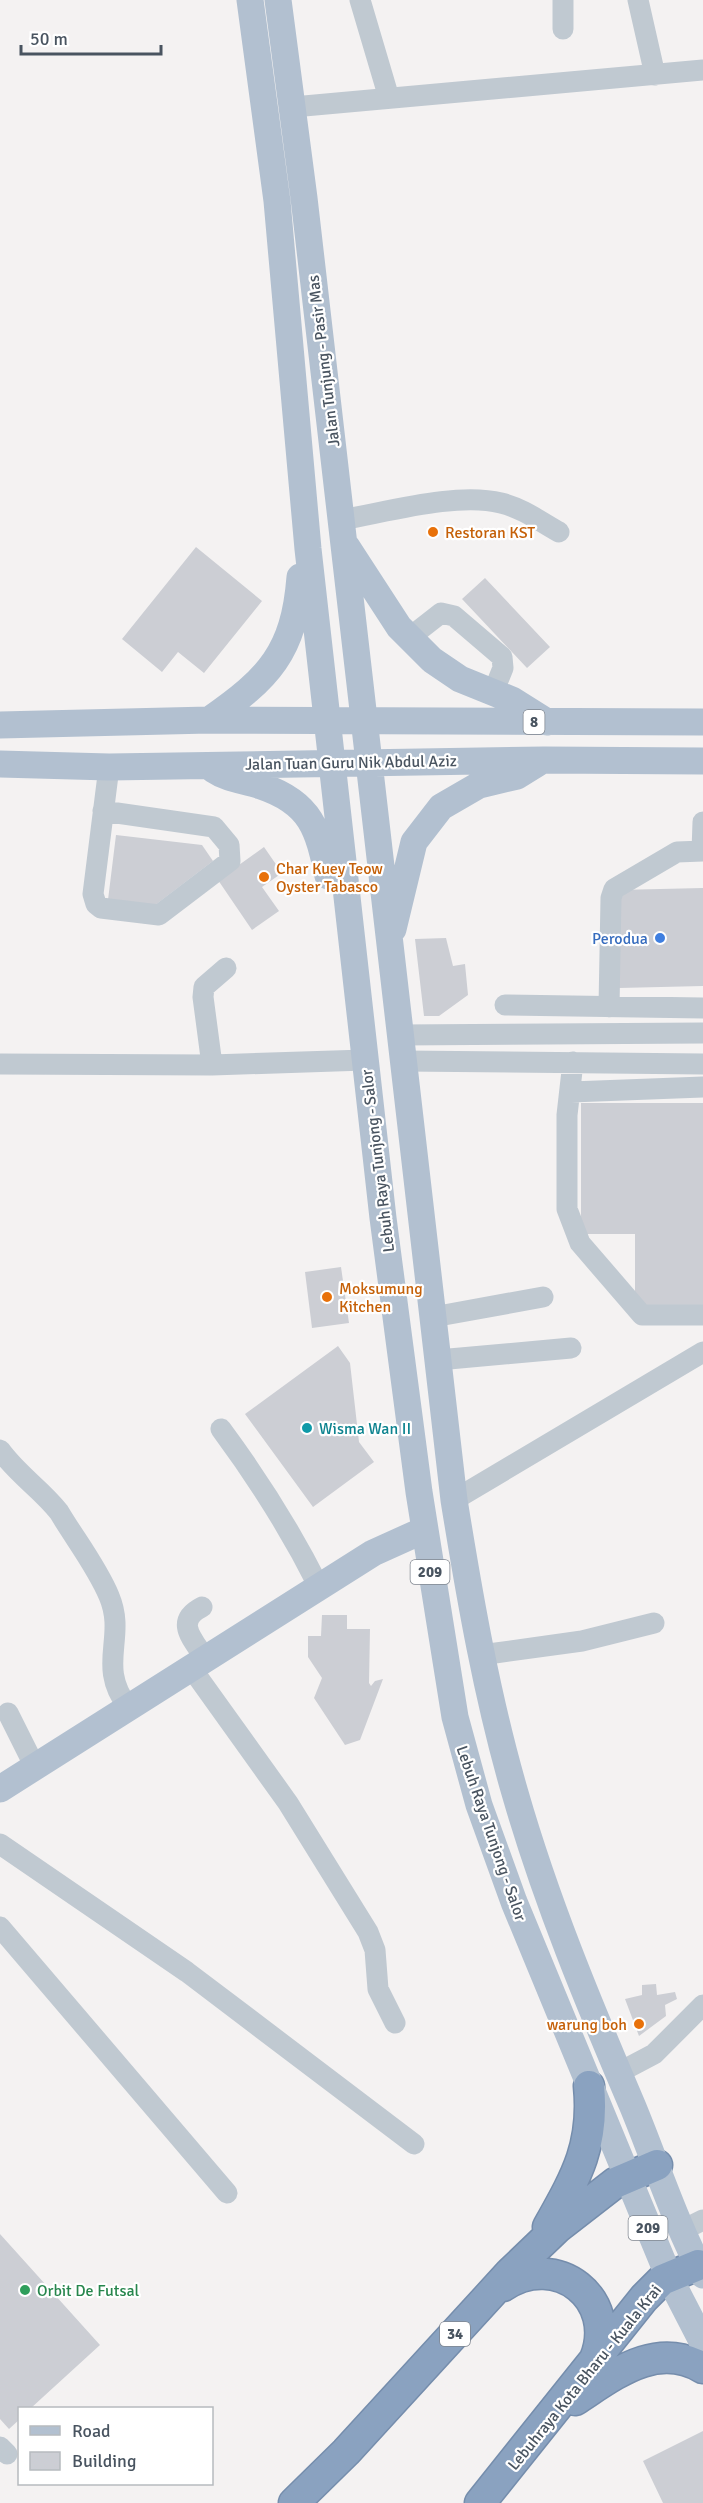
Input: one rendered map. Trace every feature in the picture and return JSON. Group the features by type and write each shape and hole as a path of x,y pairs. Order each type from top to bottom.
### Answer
{"highway":[{"path":"502,2283 537,2244 577,2175 589,2134 589,2086"},
{"name":"34","path":"294,2503 346,2452 502,2283 592,2200 627,2178 657,2165"},
{"name":"Lebuhraya Kota Bharu - Kuala Krai","path":"480,2503 644,2298 669,2277 700,2270"},
{"path":"502,2283 535,2273 558,2275 578,2285 593,2303 600,2324 600,2347 590,2368"},
{"path":"550,2416 630,2365 651,2358 672,2358 694,2363 703,2368"}],"main road":[{"name":"Jalan Tunjung - Pasir Mas","path":"250,0 277,201 308,549 327,722"},
{"name":"Jalan Tunjung - Pasir Mas","path":"278,0 293,108 364,722"},
{"path":"343,532 408,638 432,660 460,678 512,700 547,722"},
{"path":"209,720 261,680 281,653 291,634 298,606 300,578 308,549"},
{"name":"8","path":"0,725 209,720 703,722"},
{"name":"Lebuh Raya Tunjong - Salor","path":"327,722 382,1218 424,1530 453,1707 466,1761 503,1873 669,2277"},
{"name":"Lebuh Raya Tunjong - Salor","path":"364,722 454,1500 481,1655 515,1793 546,1892 657,2165 693,2225 700,2270"},
{"path":"389,940 414,842 441,807 479,785 517,776 544,760"},
{"name":"Jalan Tuan Guru Nik Abdul Aziz","path":"0,764 109,767 544,760 703,761"},
{"path":"205,764 228,779 260,786 288,798 314,823 320,835 330,883 350,937"},
{"path":"0,1789 373,1553 424,1530"},
{"name":"209","path":"669,2277 703,2343"}],"street":[{"path":"360,0 389,98"},
{"path":"563,0 563,28"},
{"path":"638,0 655,75"},
{"path":"293,108 703,70"},
{"path":"343,532 472,499 502,503 559,532"},
{"path":"408,638 441,613 454,616 502,657 503,668 493,693"},
{"path":"103,811 214,827 230,845 230,861 159,915 100,908 93,894 103,811 109,767"},
{"path":"609,1007 611,898 614,889 677,852 703,851 703,822"},
{"path":"212,1065 203,997 204,987 226,968"},
{"path":"505,1005 703,1008"},
{"path":"402,1048 703,1033"},
{"path":"402,1048 573,1062 703,1064"},
{"path":"4,1066 212,1065 365,1060"},
{"path":"573,1062 567,1115 567,1209 580,1243 642,1315 703,1315"},
{"path":"571,1092 703,1087"},
{"path":"433,1317 543,1297"},
{"path":"438,1360 571,1348"},
{"path":"454,1500 703,1352"},
{"path":"221,1429 252,1472 303,1554 320,1587"},
{"path":"0,1450 18,1474 49,1499 59,1512 109,1596 114,1616 111,1671 116,1691 128,1707"},
{"path":"202,1607 192,1612 186,1624 199,1664 368,1932 375,1950 378,1989 395,2023"},
{"path":"481,1655 582,1641 654,1623"},
{"path":"8,1713 35,1767"},
{"path":"0,1844 186,1972 414,2144"},
{"path":"0,1927 227,2193"},
{"path":"618,2073 654,2054 703,2005"}],"building":[{"path":"196,547 262,601 204,673 178,652 162,672 122,639"},
{"path":"485,578 550,647 527,668 462,599"},
{"path":"116,835 202,845 213,861 150,909 107,908"},
{"path":"264,847 282,873 262,887 279,911 252,930 218,880"},
{"name":"Perodua","path":"703,888 703,986 619,988 617,890"},
{"path":"446,938 453,966 465,964 468,995 439,1016 424,1016 415,939"},
{"path":"581,1103 703,1103 703,1306 635,1306 635,1234 581,1234"},
{"name":"Moksumung Kitchen","path":"341,1267 349,1323 312,1328 305,1272"},
{"name":"Wisma Wan II","path":"338,1346 350,1363 359,1442 374,1462 313,1507 245,1414"},
{"path":"322,1615 347,1615 347,1629 370,1629 369,1683 371,1686 375,1681 383,1679 360,1740 345,1745 314,1698 322,1678 308,1657 308,1636 321,1636"},
{"path":"656,1984 657,1995 675,1992 677,1999 665,2005 666,2016 639,2036 625,1999 642,1995 642,1985"},
{"name":"Orbit De Futsal","path":"0,2234 100,2345 32,2407 18,2407 18,2421 9,2429 0,2419"},
{"path":"703,2431 703,2503 663,2503 643,2461"}],"place":[{"name":"Restoran KST","path":"433,532"},
{"name":"Char Kuey Teow Oyster Tabasco","path":"264,877"},
{"name":"Perodua","path":"660,938"},
{"name":"Moksumung Kitchen","path":"327,1297"},
{"name":"Wisma Wan II","path":"307,1428"},
{"name":"warung boh","path":"639,2024"},
{"name":"Orbit De Futsal","path":"25,2290"}]}
